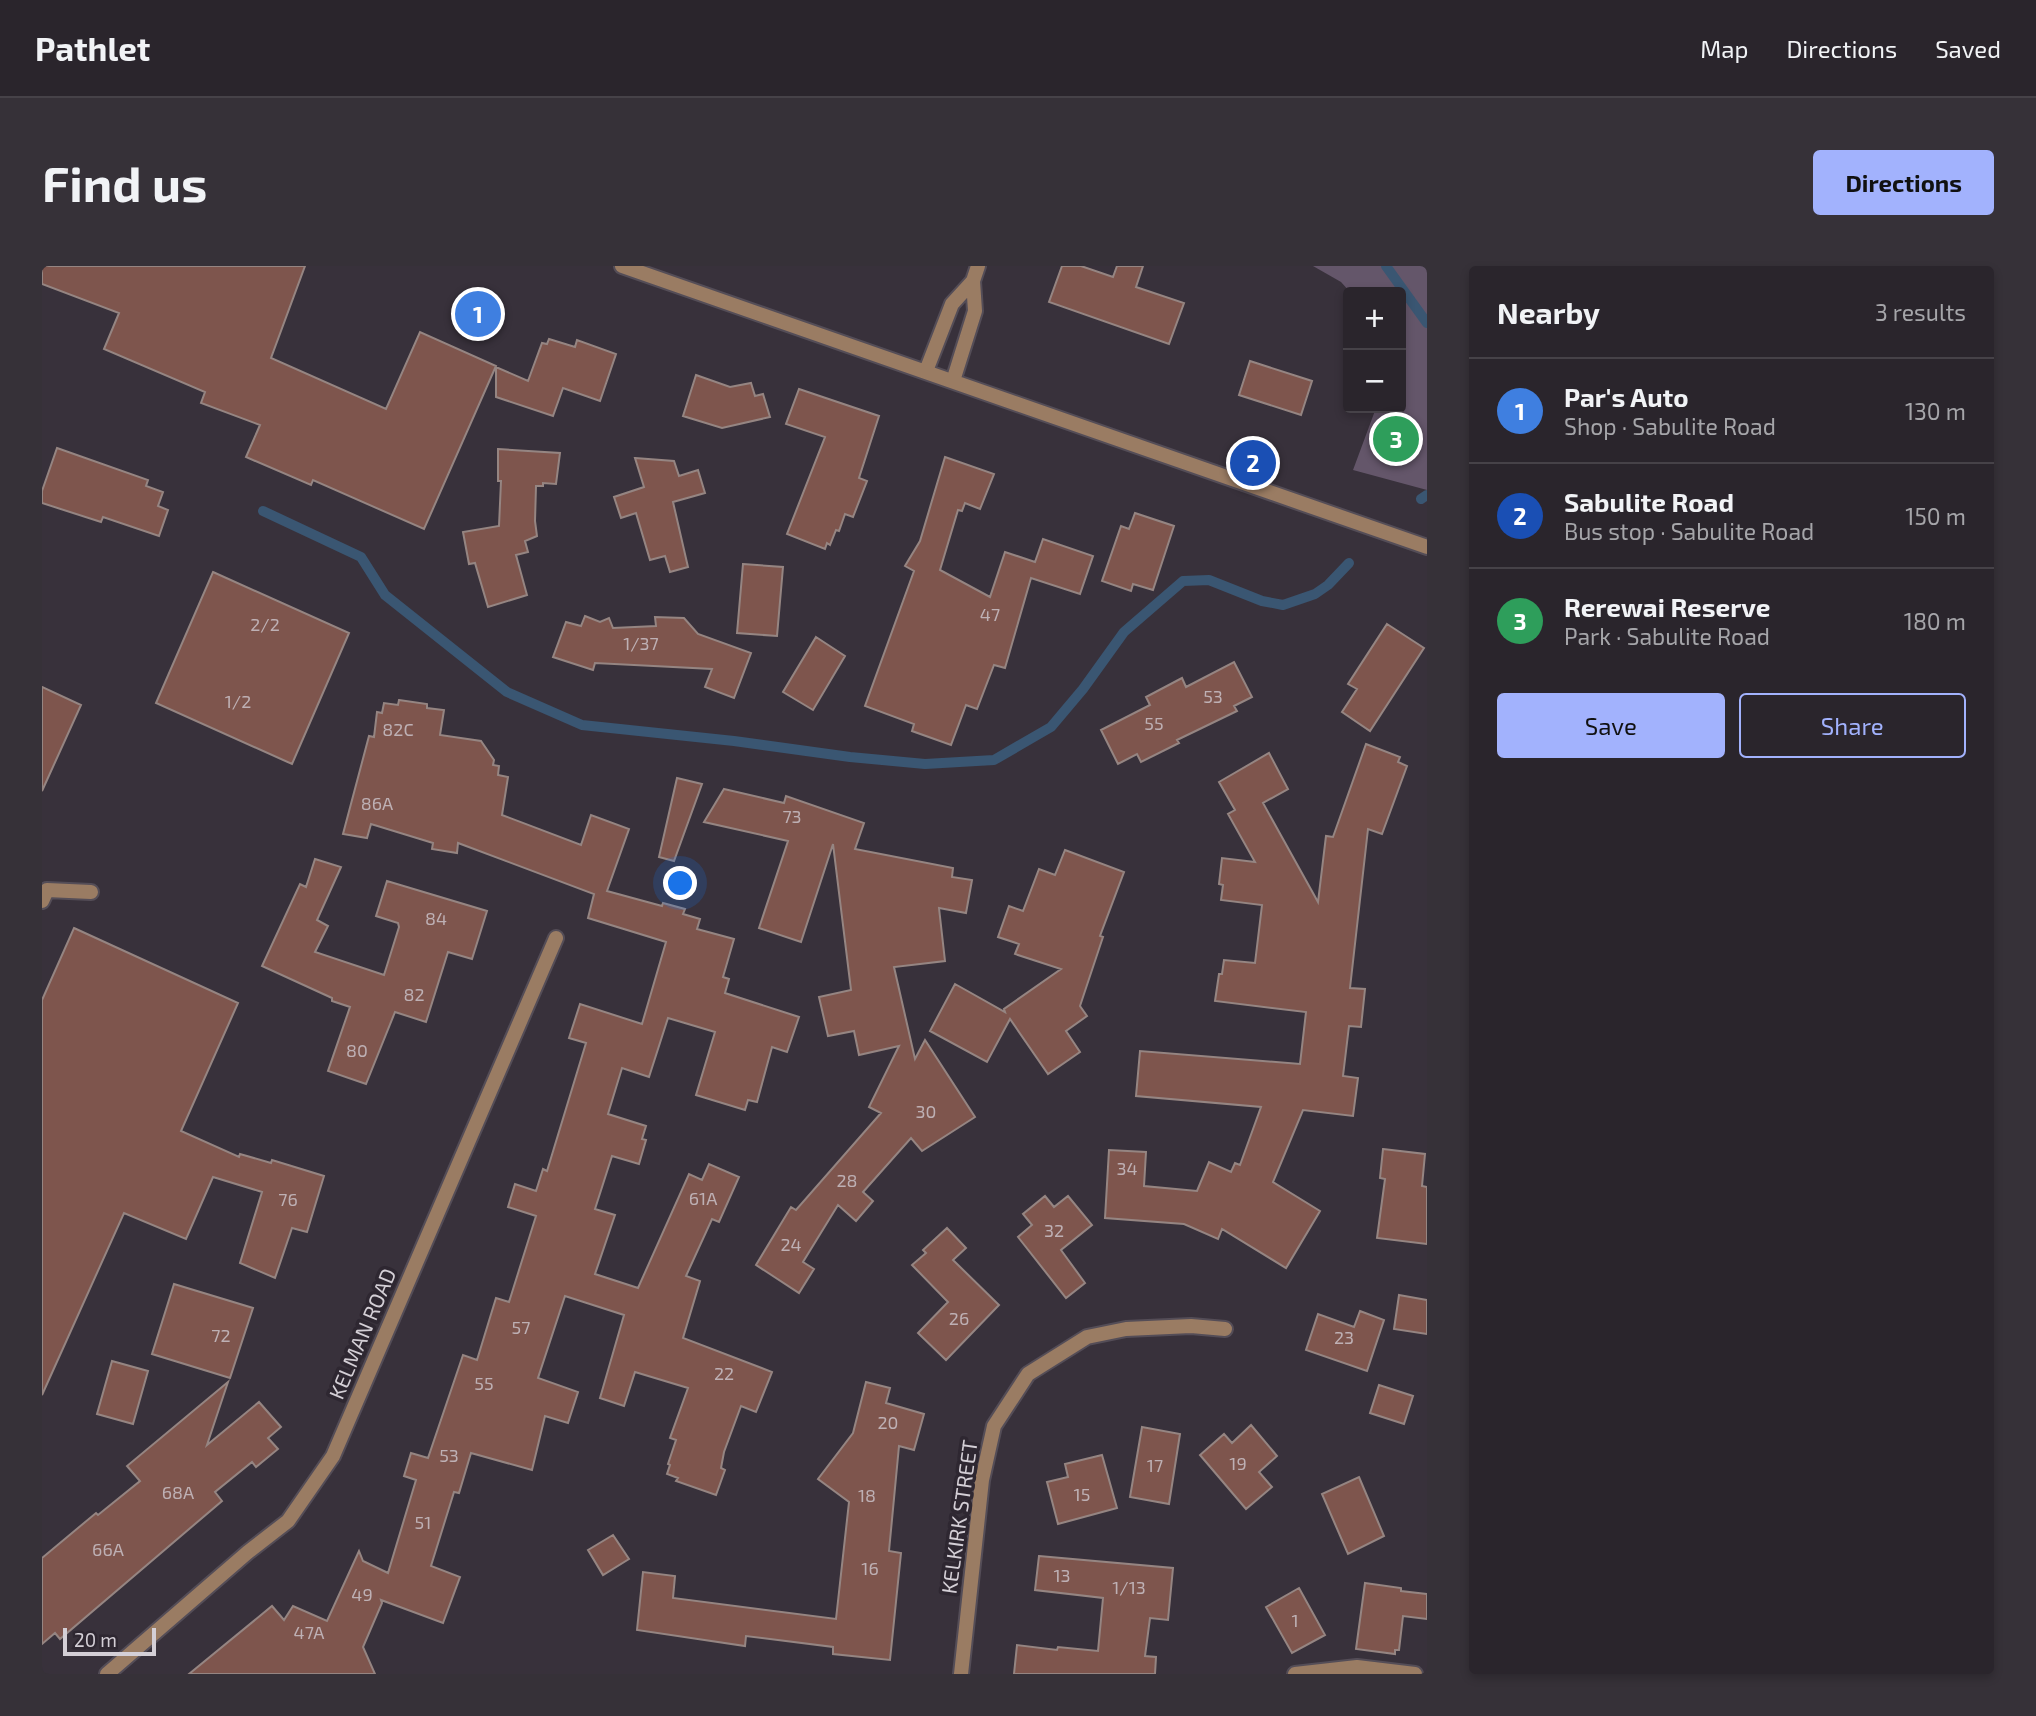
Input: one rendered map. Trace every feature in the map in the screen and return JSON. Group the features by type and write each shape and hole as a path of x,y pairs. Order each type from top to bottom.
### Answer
{"street":[{"path":"622,266 1427,547"},
{"path":"953,381 975,311 973,281 978,266"},
{"path":"926,371 952,304 973,281"},
{"path":"42,901 47,890 91,891"},
{"name":"KELMAN ROAD","path":"107,1674 248,1552 288,1521 333,1456 556,938"},
{"name":"KELKIRK STREET","path":"961,1674 982,1480 995,1426 1028,1374 1087,1336 1126,1329 1191,1326 1226,1329"},
{"path":"1295,1674 1357,1667 1415,1674"}],"shaded area":[{"path":"1313,266 1427,266 1427,490 1353,470 1374,413 1406,413 1406,287 1346,287"}],"building":[{"path":"42,266 305,266 271,358 386,409 420,332 496,366 424,529 313,480 311,485 246,457 260,425 201,403 205,392 104,349 119,313 42,284"},
{"path":"1062,266 1081,266 1113,277 1117,266 1143,266 1136,287 1184,303 1169,344 1049,302"},
{"path":"549,339 575,347 577,340 616,354 600,401 563,388 553,416 496,397 496,367 528,381 542,343 547,344"},
{"path":"1250,361 1312,381 1301,415 1239,395"},
{"path":"696,375 730,387 751,383 755,396 763,394 770,417 722,428 683,416"},
{"path":"799,389 879,416 859,478 867,481 853,517 845,514 839,531 836,530 830,545 827,543 825,549 787,534 825,437 786,424"},
{"path":"57,448 148,480 146,486 163,492 158,506 168,510 159,536 103,517 101,522 42,503 42,491"},
{"path":"498,449 560,453 556,484 543,483 543,486 536,486 537,536 525,541 528,552 516,555 527,595 488,607 475,563 469,564 463,532 499,526 501,481 498,481"},
{"path":"945,457 994,474 980,509 965,503 962,511 958,510 940,570 990,597 1005,552 1035,562 1043,539 1093,556 1080,594 1031,578 1005,668 994,665 977,709 966,705 951,745 912,731 914,724 865,706 914,571 905,566 920,541"},
{"path":"635,458 674,461 679,476 698,470 705,493 673,502 688,567 670,572 665,556 650,560 636,513 621,518 614,497 644,487"},
{"path":"1135,513 1174,526 1153,590 1133,584 1131,591 1102,581 1121,526 1129,529"},
{"path":"743,564 783,567 777,636 737,633"},
{"path":"213,572 349,633 292,764 156,703"},
{"path":"585,616 600,622 609,618 613,628 656,626 655,617 684,618 698,634 751,653 734,698 705,687 712,669 595,663 593,670 553,657 566,622 581,626"},
{"path":"1387,624 1424,648 1370,731 1342,712 1357,689 1348,684"},
{"path":"816,637 845,656 813,710 783,692"},
{"path":"1234,662 1252,697 1234,706 1237,711 1177,740 1179,743 1141,762 1137,754 1118,764 1101,730 1150,705 1146,697 1182,678 1186,687"},
{"path":"42,687 81,705 42,791"},
{"path":"399,700 427,704 427,708 444,710 440,735 481,741 494,760 493,765 499,766 498,775 508,777 502,815 581,845 591,815 629,829 607,891 662,906 663,903 685,909 683,914 700,919 697,929 734,939 723,977 729,979 725,993 799,1017 787,1052 772,1047 757,1102 748,1100 745,1110 696,1095 715,1032 668,1018 649,1077 622,1068 608,1114 646,1126 642,1139 646,1140 639,1164 612,1156 595,1209 615,1215 595,1274 638,1288 689,1174 702,1180 709,1164 739,1177 719,1222 712,1219 686,1276 700,1281 683,1338 772,1372 756,1412 741,1406 724,1452 721,1468 725,1470 716,1495 676,1481 678,1478 667,1474 676,1440 670,1438 688,1388 635,1372 624,1406 600,1398 624,1315 565,1296 538,1378 578,1392 568,1423 545,1416 532,1470 471,1453 459,1493 454,1492 431,1566 460,1577 443,1623 381,1600 363,1647 375,1674 189,1674 272,1606 284,1620 293,1606 327,1621 359,1551 363,1561 388,1573 416,1480 404,1476 411,1453 428,1458 463,1355 477,1360 496,1298 509,1302 536,1216 508,1207 515,1184 536,1191 543,1169 547,1171 586,1043 569,1038 580,1004 642,1024 666,942 588,918 594,894 458,843 457,853 432,849 433,843 371,824 367,838 343,834 369,736 374,737 377,712 382,713 384,703 398,705"},
{"path":"1366,744 1400,757 1398,762 1407,766 1382,834 1368,829 1350,988 1365,989 1361,1027 1349,1026 1343,1076 1358,1078 1353,1116 1303,1110 1273,1182 1320,1211 1286,1268 1222,1229 1218,1239 1184,1224 1105,1218 1109,1150 1146,1152 1144,1186 1197,1191 1209,1162 1231,1172 1235,1163 1240,1165 1261,1107 1136,1096 1140,1051 1300,1064 1306,1012 1215,1001 1224,960 1255,963 1262,905 1221,900 1223,885 1219,884 1222,858 1255,862 1228,814 1235,810 1219,782 1269,753 1288,789 1263,803 1318,902 1326,836 1333,837"},
{"path":"677,778 702,784 674,861 659,857"},
{"path":"724,789 784,803 786,796 864,823 855,849 953,868 952,877 972,880 966,913 939,908 945,961 894,967 915,1059 925,1040 975,1117 922,1151 911,1138 863,1192 873,1201 856,1221 838,1205 803,1262 814,1269 799,1293 756,1265 791,1207 796,1210 881,1113 869,1107 899,1046 859,1055 854,1031 828,1036 819,997 851,990 833,844 801,942 759,928 788,841 704,822"},
{"path":"1065,850 1124,872 1100,936 1103,937 1080,1006 1087,1016 1066,1031 1080,1052 1048,1074 1010,1019 987,1062 930,1031 955,984 1005,1012 1004,1009 1061,969 1015,954 1019,944 998,937 1009,906 1023,911 1039,869 1055,875"},
{"path":"315,859 341,867 317,920 328,926 315,952 384,975 399,927 398,923 376,916 387,881 487,911 472,959 448,952 426,1022 395,1012 366,1084 328,1071 350,1007 332,1001 332,998 262,966 300,884 306,887"},
{"path":"74,928 238,1003 181,1131 239,1157 240,1154 271,1163 272,1160 324,1176 307,1232 292,1228 275,1278 240,1263 262,1192 213,1177 186,1239 124,1213 42,1395 42,1000"},
{"path":"1383,1149 1425,1154 1422,1186 1427,1187 1427,1244 1377,1238 1385,1179 1380,1178"},
{"path":"1045,1196 1054,1207 1068,1196 1092,1225 1061,1250 1085,1283 1066,1298 1018,1237 1032,1225 1023,1214"},
{"path":"947,1228 966,1248 953,1260 999,1305 946,1360 918,1333 948,1302 912,1265 926,1253 923,1250"},
{"path":"174,1284 253,1308 230,1378 152,1354"},
{"path":"1399,1295 1427,1300 1427,1334 1394,1329"},
{"path":"1360,1311 1384,1320 1367,1371 1306,1350 1318,1314 1354,1327"},
{"path":"112,1361 148,1371 133,1424 97,1414"},
{"path":"228,1382 207,1445 259,1402 281,1427 268,1438 278,1449 256,1467 252,1462 215,1492 222,1501 60,1639 55,1633 42,1644 42,1558 140,1481 127,1466"},
{"path":"866,1382 890,1388 886,1403 924,1414 914,1450 899,1446 889,1551 901,1553 890,1660 833,1654 833,1647 746,1636 745,1646 637,1630 643,1572 675,1576 673,1598 836,1619 849,1502 818,1479 853,1433"},
{"path":"1379,1385 1413,1396 1404,1424 1370,1413"},
{"path":"1251,1425 1277,1456 1259,1472 1272,1487 1246,1509 1200,1455 1224,1434 1232,1443"},
{"path":"1142,1427 1180,1434 1169,1504 1130,1497"},
{"path":"1102,1455 1117,1508 1058,1524 1047,1482 1068,1477 1065,1464"},
{"path":"1359,1477 1384,1536 1348,1554 1322,1494"},
{"path":"613,1535 629,1559 603,1575 588,1550"},
{"path":"1039,1556 1173,1568 1168,1620 1150,1618 1145,1656 1156,1657 1155,1674 1014,1674 1017,1645 1098,1651 1103,1598 1035,1590"},
{"path":"1365,1583 1427,1594 1427,1619 1403,1616 1399,1650 1395,1650 1395,1654 1356,1649"},
{"path":"1299,1588 1325,1635 1292,1653 1266,1607"}],"waterway":[{"path":"1386,266 1427,323"},
{"path":"1421,499 1427,495"},
{"path":"263,511 361,557 385,595 507,692 582,725 925,764 994,760 1051,727 1083,689 1124,632 1183,581 1209,580 1262,601 1283,605 1315,594 1328,585 1349,563"}],"place":[{"name":"Par's Auto","path":"478,314"},
{"name":"Rerewai Reserve","path":"1396,439"},
{"name":"Sabulite Road","path":"1253,463"}]}
